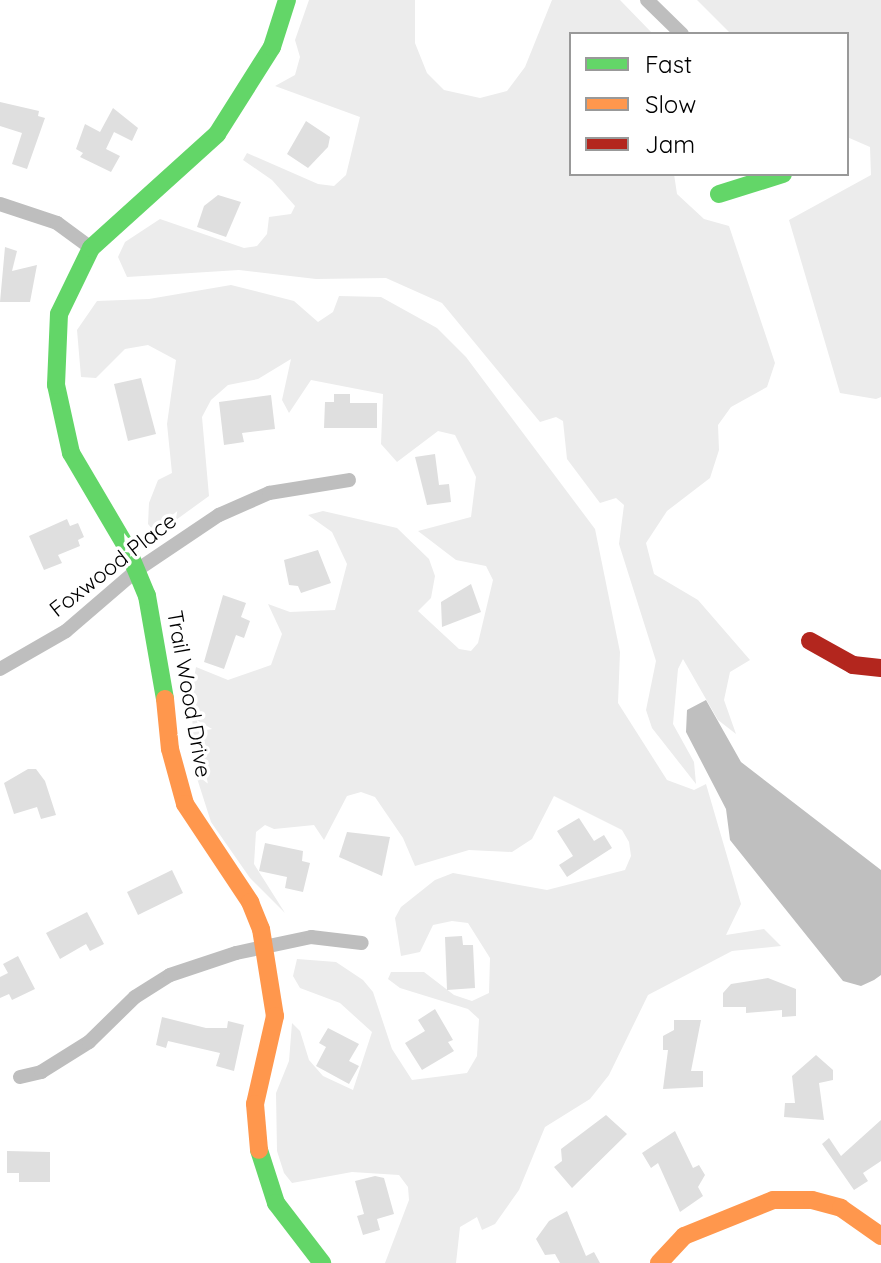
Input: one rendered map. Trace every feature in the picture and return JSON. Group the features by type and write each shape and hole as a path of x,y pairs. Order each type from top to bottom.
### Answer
{"street":[{"name":"Trail Wood Drive","path":"287,0 272,47 217,134 91,248 59,314 60,415 71,453 137,570 155,625 170,749 185,804 250,902 265,945 275,1016 255,1104 257,1143 276,1203 322,1263"},
{"path":"647,0 680,32"},
{"path":"719,194 771,176"},
{"path":"0,204 57,223 91,248"},
{"name":"Foxwood Place","path":"0,669 66,631 137,570 241,503 300,485 349,480"},
{"path":"810,641 853,665 881,668"},
{"path":"20,1077 41,1072 89,1042 159,980 265,945 324,936 362,943"},
{"path":"659,1263 684,1236 773,1200 812,1200 841,1208 881,1236"}],"shaded area":[{"path":"309,0 415,0 415,43 427,73 444,90 480,98 507,91 525,67 552,0 620,0 651,32 569,32 569,176 674,176 677,194 704,219 729,226 775,363 767,387 731,407 718,425 719,450 710,478 667,511 646,543 654,574 698,600 750,660 730,672 724,700 736,734 718,720 683,659 678,669 673,724 694,762 696,784 652,728 646,710 656,661 619,544 624,505 616,498 600,503 567,459 563,421 556,417 540,422 442,303 386,278 316,279 239,270 127,277 118,257 125,242 160,219 244,248 257,246 267,234 269,217 291,214 295,206 272,180 243,160 247,153 318,184 334,186 346,175 360,117 275,86 295,75 300,57 295,40"},
{"path":"697,0 881,0 881,397 876,399 840,393 789,220 871,175 870,147 849,138 849,32 729,32"},
{"path":"231,285 294,301 318,322 333,312 339,296 381,297 437,328 466,357 595,529 620,652 618,703 667,780 694,790 706,784 741,904 726,935 764,929 781,946 732,951 648,995 609,1075 590,1099 545,1127 519,1190 495,1224 482,1230 477,1217 460,1227 456,1263 385,1263 409,1200 408,1187 399,1175 352,1172 292,1183 284,1173 277,1151 276,1093 289,1061 292,1023 300,1031 309,1060 323,1076 353,1090 372,1032 340,1003 300,988 293,976 297,959 336,962 363,980 373,992 392,1049 412,1080 467,1073 477,1056 479,1019 468,1009 400,988 388,979 391,972 424,972 454,995 472,1001 489,993 490,958 468,923 452,921 433,925 420,952 401,956 395,918 401,907 435,880 453,873 547,890 625,870 631,856 629,842 622,830 554,796 532,839 512,852 469,850 415,866 403,838 375,797 361,792 347,796 324,840 314,825 274,829 265,825 256,832 254,864 285,913 250,878 211,822 195,772 191,694 196,667 228,680 271,665 282,634 268,604 290,612 335,610 347,564 332,532 308,515 323,511 397,528 429,559 435,576 431,598 418,611 459,649 471,651 478,643 493,580 486,566 456,560 418,531 471,517 476,477 455,435 438,431 397,462 381,444 383,394 311,380 289,413 282,400 291,359 258,379 228,385 211,400 202,417 209,496 169,525 153,530 148,524 149,503 158,480 172,473 167,424 176,360 148,345 125,349 96,378 81,377 77,330 97,301 149,299"},
{"path":"706,700 741,762 881,870 881,975 874,980 861,986 843,981 730,840 726,809 686,732 687,710"}],"building":[{"path":"0,102 39,111 38,116 45,118 27,169 12,164 22,133 0,126"},
{"path":"113,108 138,128 132,141 114,132 106,149 120,156 111,172 80,157 83,153 76,149 85,124 100,132"},
{"path":"306,121 330,137 328,147 308,168 287,154"},
{"path":"218,195 241,202 226,237 197,227 204,206"},
{"path":"5,247 17,251 12,271 37,265 30,302 0,302"},
{"path":"141,378 156,434 128,441 114,384"},
{"path":"334,394 350,394 350,403 377,403 377,428 324,428 325,402 334,402"},
{"path":"271,395 275,429 242,433 244,442 224,445 219,402"},
{"path":"435,454 439,485 449,484 451,502 427,505 415,457"},
{"path":"67,519 70,526 78,523 84,537 78,540 80,546 58,555 62,563 44,570 29,536"},
{"path":"318,550 331,583 301,593 298,586 289,585 284,560"},
{"path":"471,584 481,612 442,627 441,602"},
{"path":"223,595 246,603 241,617 250,621 244,638 236,635 224,669 204,662"},
{"path":"28,769 36,769 45,781 56,815 41,819 37,807 14,814 4,783"},
{"path":"579,818 594,841 604,835 612,848 567,877 559,865 573,856 557,831"},
{"path":"347,832 390,837 382,876 339,857"},
{"path":"265,843 303,851 302,861 310,863 303,892 285,888 287,877 259,871"},
{"path":"172,870 183,893 138,915 127,892"},
{"path":"87,912 104,944 90,951 86,944 60,959 46,933"},
{"path":"462,936 463,945 473,945 475,988 447,990 445,937"},
{"path":"18,956 35,989 12,1000 9,994 0,998 0,977 8,973 3,964"},
{"path":"768,978 796,989 796,1016 782,1017 782,1010 746,1013 746,1007 723,1007 723,993 731,984"},
{"path":"435,1009 453,1040 448,1042 454,1051 422,1070 405,1043 425,1031 418,1020"},
{"path":"162,1017 206,1028 227,1028 228,1021 244,1025 234,1071 216,1066 220,1053 168,1041 166,1048 156,1045"},
{"path":"674,1020 701,1020 691,1071 703,1071 703,1087 663,1089 668,1050 663,1050 663,1036 674,1030"},
{"path":"328,1028 359,1044 349,1061 359,1066 349,1084 316,1066 326,1047 319,1043"},
{"path":"816,1055 833,1070 833,1080 819,1083 824,1120 784,1117 785,1103 795,1103 792,1076"},
{"path":"606,1115 627,1134 572,1188 554,1167 562,1161 561,1149"},
{"path":"881,1120 881,1161 863,1173 868,1181 854,1190 822,1144 829,1138 841,1156"},
{"path":"675,1131 693,1168 699,1165 705,1175 698,1187 703,1196 680,1212 658,1163 651,1168 642,1153"},
{"path":"7,1151 50,1152 50,1182 19,1182 19,1173 7,1173"},
{"path":"375,1176 384,1178 394,1214 377,1219 380,1230 363,1235 357,1216 364,1214 355,1181"},
{"path":"567,1211 586,1256 594,1252 600,1263 560,1263 555,1254 545,1255 536,1239 549,1221"}],"traffic: fast":[{"path":"165,699 147,596 127,548 71,453 56,385 59,314 91,248 217,134 272,47 287,0"},
{"path":"719,194 777,176"},
{"path":"259,1150 276,1203 322,1263"}],"traffic: slow":[{"path":"165,699 170,749 185,804 250,902 261,929 275,1016 255,1104 259,1150"},
{"path":"659,1263 684,1236 773,1200 812,1200 841,1208 881,1236"}],"traffic: jam":[{"path":"810,641 853,665 881,668"}]}
